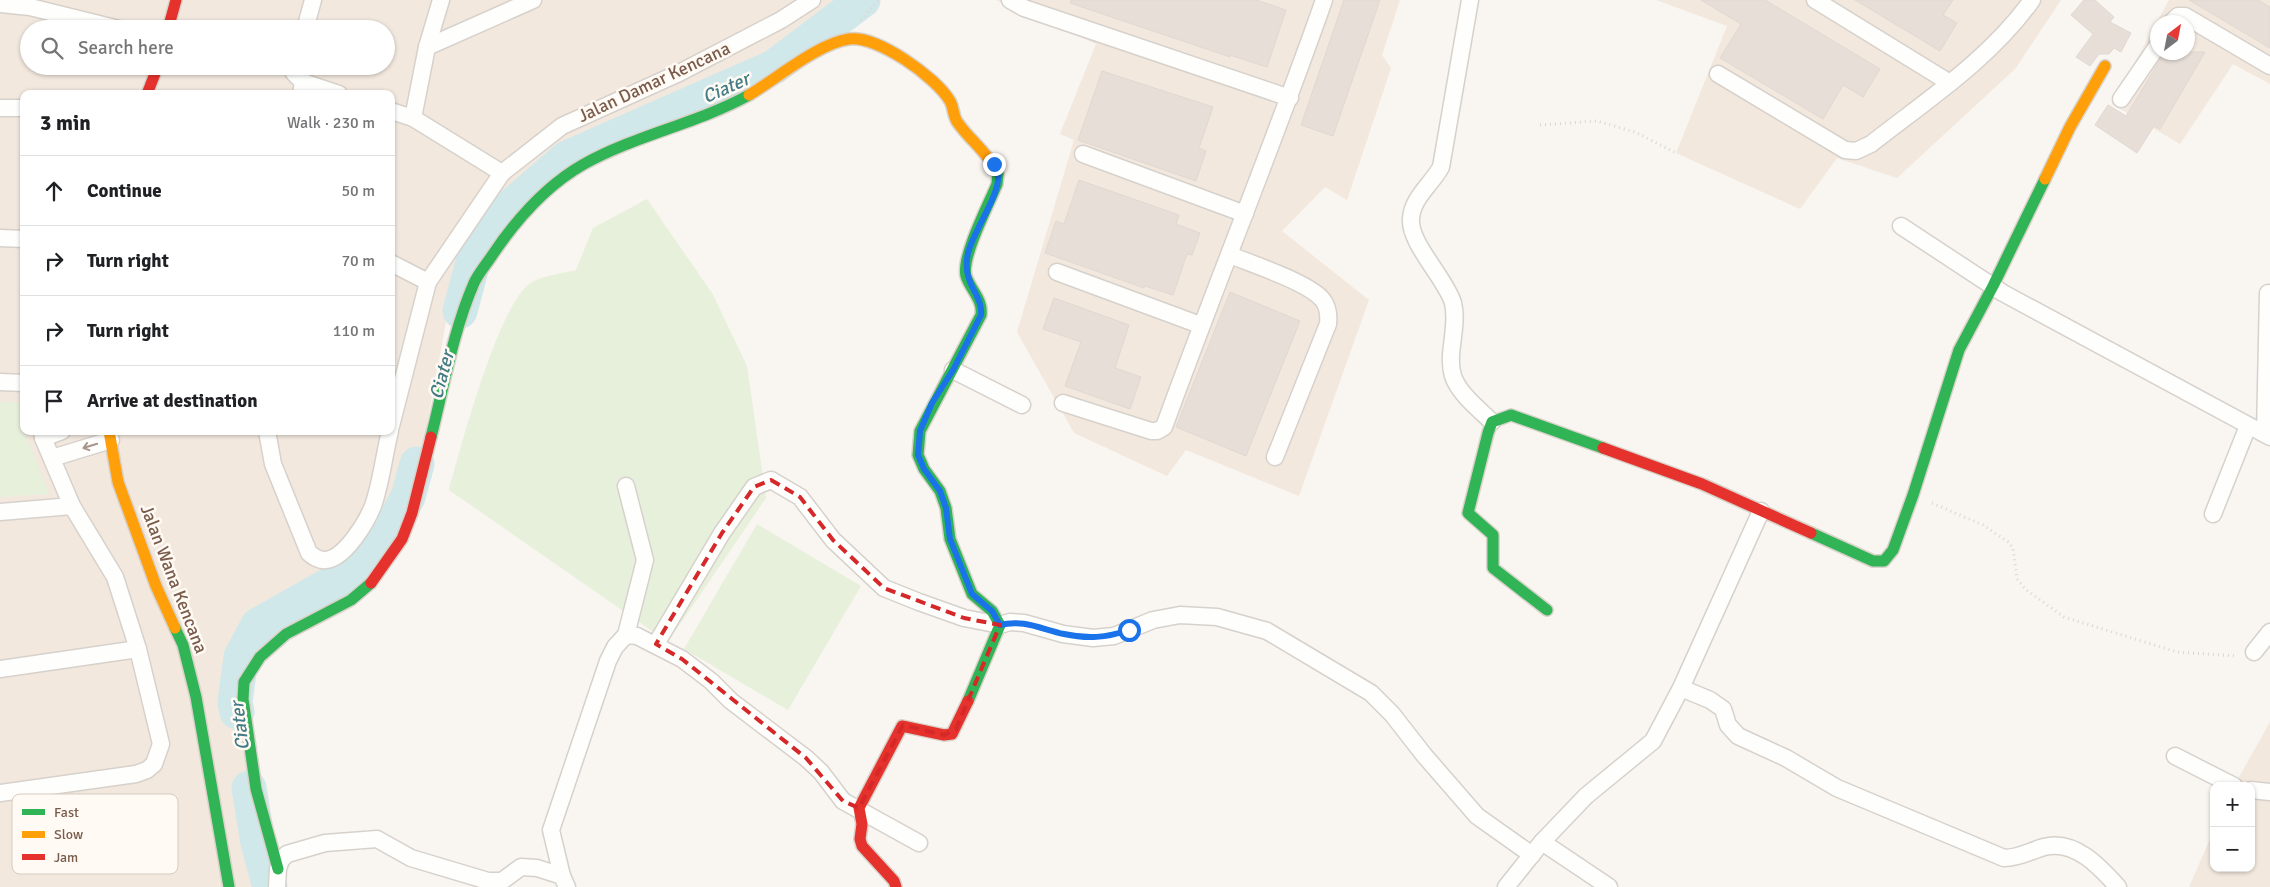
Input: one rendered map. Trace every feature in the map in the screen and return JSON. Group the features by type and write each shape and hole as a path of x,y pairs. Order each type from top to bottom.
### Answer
{"street":[{"path":"170,20 176,0"},
{"path":"307,20 313,0"},
{"path":"413,118 427,47 441,0"},
{"path":"427,47 533,0"},
{"name":"Jalan Damar Kencana","path":"395,410 428,282 502,173 562,126 679,73 780,20 812,0"},
{"path":"1010,0 1024,8 1290,98"},
{"path":"1063,403 1151,431 1157,431 1164,426 1200,326 1290,98 1324,0"},
{"path":"1470,0 1441,167 1431,183 1417,199 1412,209 1410,221 1414,235 1453,303 1452,374 1466,395 1492,422"},
{"path":"1815,0 1950,83"},
{"path":"1718,74 1844,150 1856,151 1871,144 1950,83 1992,46 2032,0"},
{"path":"0,4 31,4 87,20"},
{"path":"2195,22 2270,66"},
{"path":"278,869 254,780 243,698 244,682 260,656 286,634 351,600 368,588 402,539 412,513 462,316 475,281 501,242 536,200 560,180 584,164 632,142 723,108 768,84 826,46 849,39 876,44 910,64 936,84 951,102 956,121 994,164 998,174 993,198 968,253 966,275 982,306 981,315 953,370 932,403 920,431 918,455 924,469 940,491 946,508 950,539 972,594 992,611 1000,625"},
{"path":"2121,99 2150,56"},
{"path":"1547,610 1493,568 1491,562 1495,539 1493,534 1471,518 1468,513 1484,443 1492,422 1511,415 1702,484 1879,563 1884,561 1893,550 1913,495 1959,350 1993,286 2070,127 2105,66"},
{"path":"149,90 154,75"},
{"path":"298,79 328,90"},
{"path":"0,108 20,108"},
{"path":"395,112 413,118 502,173"},
{"path":"1083,154 1245,214"},
{"path":"1900,226 1993,286 2267,436 2268,293"},
{"path":"0,238 20,239"},
{"path":"1230,254 1310,289 1322,299 1329,313 1328,324 1275,457"},
{"path":"395,265 428,282"},
{"path":"1057,272 1200,326"},
{"path":"953,370 1022,405"},
{"path":"0,382 20,383"},
{"path":"2213,514 2248,426"},
{"path":"0,793 136,774 148,770 154,764 161,744 138,649 115,577 72,506 43,435"},
{"path":"268,435 273,464 309,554 317,559 326,560 336,557 346,548 360,530 373,506 389,435"},
{"path":"270,449 274,435"},
{"path":"52,458 110,436"},
{"name":"Jalan Wana Kencana","path":"110,436 118,482 156,586 183,645 196,697 229,887"},
{"path":"656,644 722,533 754,488 772,480 800,497 833,540 884,588 964,618 1000,625 1010,622 1024,623 1063,634 1093,638 1114,636 1153,620 1180,615 1217,617 1267,631 1370,693 1392,714 1424,756 1477,816 1609,887"},
{"path":"565,882 551,830 608,661 615,647 626,635 639,592 645,560 626,486"},
{"path":"0,512 72,506"},
{"path":"1506,887 1537,848 1586,796 1653,741 1682,688 1761,510"},
{"path":"896,887 894,881 862,846 860,840 862,824 859,808 902,726 944,735 952,734 956,729 1000,625"},
{"path":"2254,652 2270,632"},
{"path":"626,635 637,636 656,644 696,670 731,701 806,758 843,801 859,808 919,843"},
{"path":"0,669 138,649"},
{"path":"1682,688 1710,700 1723,709 1728,725 1738,736 1786,758 1838,788 2004,858 2022,856 2047,846 2062,845 2098,864 2118,887"},
{"path":"2175,756 2226,782"},
{"path":"2255,790 2270,792"},
{"path":"277,887 278,869 281,860 287,854 325,843 377,839 411,858 488,881 502,880 521,867 537,868 565,882"}],"path":[{"path":"1540,125 1597,121 1634,132 1676,153"},
{"path":"1913,495 1983,525 2008,542 2013,548 2017,578 2025,589 2064,618 2177,652 2245,657 2254,652"}],"highlighted area":[{"path":"771,480 800,497 833,540 884,588 964,618 1000,625 956,729 944,735 903,725 859,808 843,801 806,758 682,659 656,644 722,533 754,487"}],"shaded area":[{"path":"0,0 842,0 816,23 735,71 591,131 532,175 483,234 450,301 420,461 394,521 361,562 273,603 243,664 276,887 0,887"},
{"path":"996,0 1400,0 1382,55 1391,68 1347,200 1325,187 1282,231 1369,300 1299,496 1186,450 1167,476 1074,433 1017,332 1074,140 1060,134 1096,44"},
{"path":"1656,0 2061,0 2015,69 1897,178 1837,158 1800,209 1676,153 1727,26"},
{"path":"2169,0 2270,0 2270,84 2233,64 2180,144 2112,104 2150,35 2150,60 2195,60 2195,15 2161,15"},
{"path":"2270,722 2270,887 2189,887 2210,839 2210,872 2255,872 2255,782 2236,782"}],"green space":[{"path":"647,199 712,293 747,366 766,498 668,642 449,490 482,378 494,346 519,295 532,282 548,276 576,270 593,228"},
{"path":"0,402 20,402 20,435 26,435 49,494 0,497"},
{"path":"757,524 861,586 788,710 684,649"}],"building":[{"path":"1071,0 1256,0 1286,10 1267,67 1230,55 1230,57 1070,3"},
{"path":"1344,0 1380,0 1333,136 1301,125"},
{"path":"1701,0 1765,0 1880,69 1863,97 1843,85 1823,119 1720,58 1741,24"},
{"path":"1855,0 1953,0 1943,15 1957,23 1940,51"},
{"path":"2084,0 2095,0 2114,17 2110,22 2131,33 2121,52 2114,48 2109,54 2099,54 2090,66 2076,57 2093,34 2071,15"},
{"path":"2189,0 2258,0 2270,7 2270,48"},
{"path":"2195,52 2205,52 2160,129 2154,126 2137,153 2095,125 2108,105 2126,116 2160,60 2195,60"},
{"path":"1102,71 1213,107 1199,148 1206,151 1196,181 1078,140"},
{"path":"1079,180 1179,215 1176,224 1200,233 1192,255 1187,254 1173,295 1145,286 1144,288 1045,253 1056,221 1064,224"},
{"path":"1230,292 1300,321 1246,456 1176,427"},
{"path":"1054,298 1129,325 1115,368 1141,377 1130,409 1065,386 1081,342 1043,329"}],"waterway":[{"name":"Ciater","path":"460,311 481,232 567,158 774,67 863,0"},
{"name":"Ciater","path":"237,712 235,702 241,657 258,625 354,571 382,544 408,497 417,464"},
{"name":"Ciater","path":"249,788 258,843 270,887"}],"traffic: fast":[{"path":"431,437 460,320 474,283 500,244 532,205 556,183 584,164 624,145 708,114 749,95"},
{"path":"968,701 1000,625 992,611 972,594 950,539 946,508 940,491 924,469 918,455 920,431 981,315 980,304 966,276 966,267 982,217 997,184 998,174 996,170"},
{"path":"1811,533 1873,561 1884,561 1893,550 1913,495 1959,350 1993,286 2045,179"},
{"path":"1547,610 1493,568 1493,535 1468,513 1488,433 1492,422 1511,415 1603,448"},
{"path":"278,869 256,789 243,699 244,682 260,657 286,634 351,600 371,583"},
{"path":"175,628 183,645 196,697 229,887"}],"traffic: slow":[{"path":"749,95 811,54 837,42 849,39 875,44 905,60 943,91 950,101 956,121 988,157 996,170"},
{"path":"2045,179 2070,127 2105,66"},
{"path":"110,435 118,482 156,586 175,628"}],"traffic: jam":[{"path":"170,20 176,0"},
{"path":"149,90 154,75"},
{"path":"371,583 402,539 412,513 431,437"},
{"path":"1603,448 1702,484 1811,533"},
{"path":"896,887 894,881 862,846 860,839 862,824 859,808 902,726 944,735 952,734 968,701"}],"route":[{"path":"994,164 998,174 997,184 993,198 968,253 966,275 982,306 981,315 953,370 932,403 920,431 918,455 924,469 940,491 946,508 950,539 972,594 992,611 1000,625 1018,622 1063,634 1093,638 1114,636 1129,630"}]}
